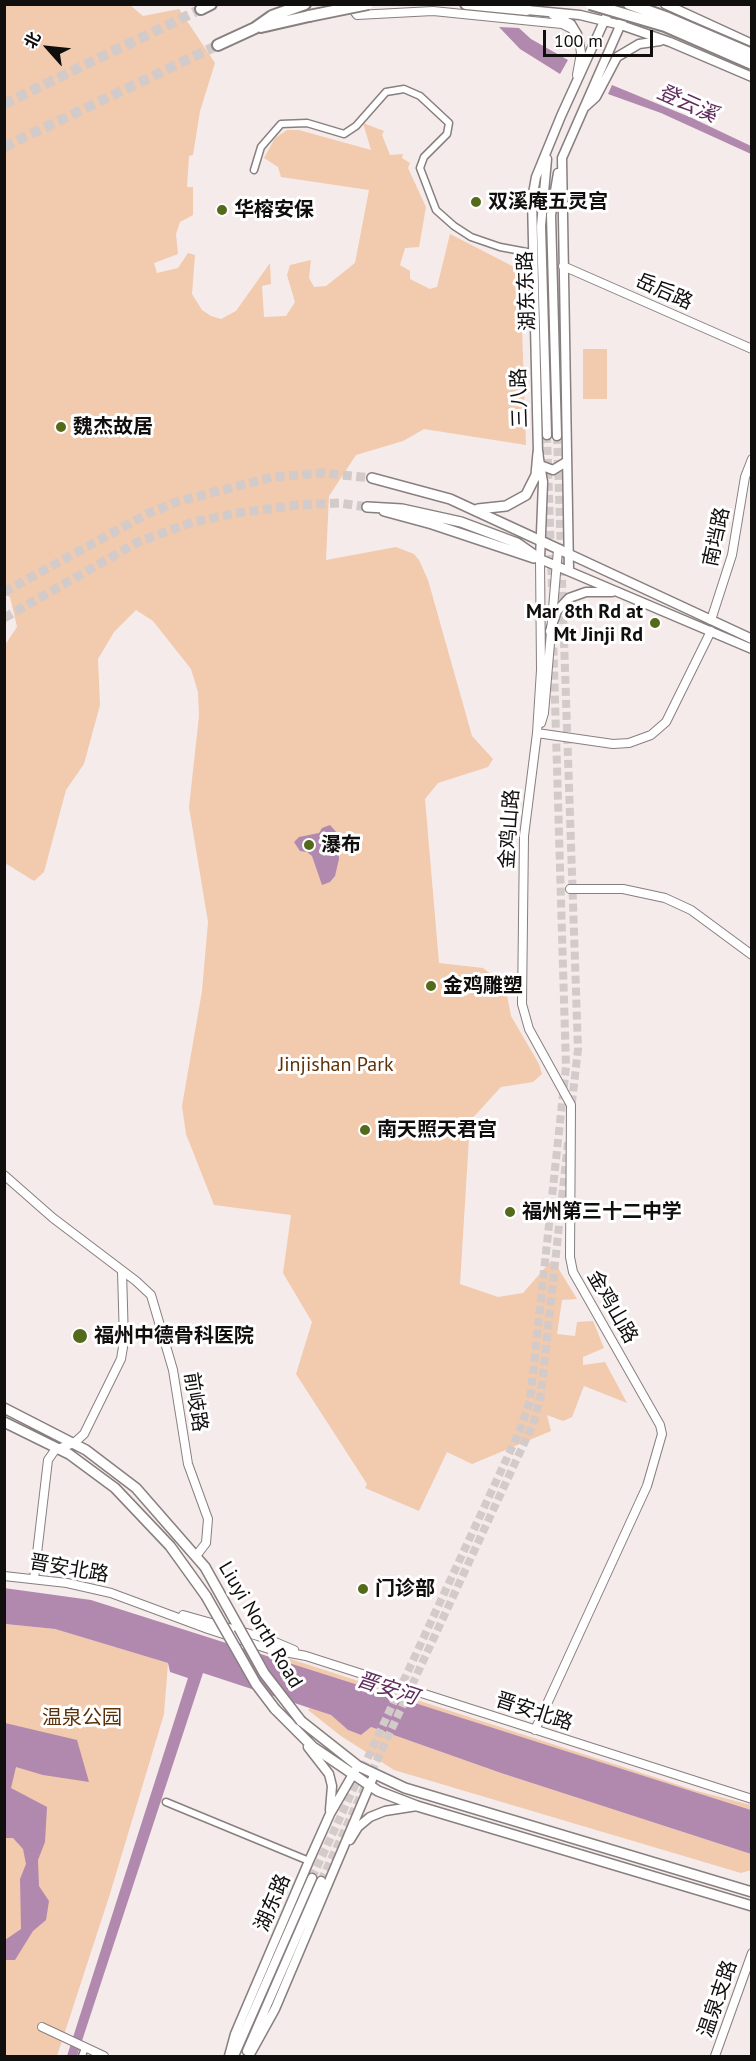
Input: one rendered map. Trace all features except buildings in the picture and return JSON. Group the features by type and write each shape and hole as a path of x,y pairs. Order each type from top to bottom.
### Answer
{"highway":[{"path":"218,45 255,28 272,16 304,4"},
{"path":"255,28 368,4"},
{"path":"466,4 527,10"},
{"path":"590,4 665,26 752,64"},
{"path":"629,4 752,54"}],"main road":[{"name":"三八路","path":"540,559 543,482 538,453 532,253 534,191 549,146 574,86 612,4"},
{"path":"569,571 563,552 566,462 562,158 629,4"},
{"path":"665,4 752,44"},
{"path":"527,10 621,25 670,42 752,77"},
{"path":"541,11 560,17 571,24 577,34"},
{"path":"581,111 596,97 613,62 621,54 639,44 670,42"},
{"name":"湖东东路","path":"549,146 542,219 552,436 551,214 553,193 562,158"},
{"path":"474,509 506,506 522,498 535,481 538,453"},
{"path":"540,465 554,470 566,462"},
{"path":"372,478 416,488 474,509 752,639"},
{"path":"367,507 402,508 461,522 517,543 540,559 752,650"},
{"path":"549,631 556,611 569,598 586,592 618,592"},
{"name":"Liuyi North Road","path":"4,1408 74,1443 105,1462 136,1488 196,1556 215,1584 271,1684 301,1722 358,1766 374,1775 420,1793 752,1892"},
{"name":"Liuyi North Road","path":"4,1422 59,1448 106,1481 146,1518 182,1561 206,1596 256,1684 275,1709 294,1731 352,1776 368,1786 417,1806 752,1906"},
{"path":"294,1731 329,1774 332,1792 330,1814"},
{"name":"湖东路","path":"231,2056 235,2034 330,1814 358,1766"},
{"path":"337,1867 346,1838 374,1775"},
{"path":"247,2056 275,2009 355,1831 363,1821 385,1811 417,1806"},
{"path":"231,2056 316,1880 247,2056"}],"street":[{"path":"349,4 357,15 422,11 562,24 577,34 581,53 574,86"},
{"path":"254,170 261,147 281,124 307,123 344,134 356,126 386,92 404,89 420,96 449,123 447,134 424,157 420,168 436,210 447,221 471,237 500,247 532,253"},
{"name":"岳后路","path":"563,266 752,349"},
{"name":"南垱路","path":"711,620 735,544 742,492 752,459"},
{"path":"742,492 752,493"},
{"path":"537,733 544,713 549,631 557,566 563,552"},
{"path":"537,733 541,670 540,559"},
{"path":"537,733 613,744 629,743 651,735 666,722 711,631"},
{"name":"金鸡山路","path":"535,1730 647,1486 662,1434 660,1425 573,1272 570,1257 571,1105 529,1029 523,1010 524,846 537,733"},
{"path":"570,889 623,890 665,898 691,910 752,955"},
{"name":"前岐路","path":"4,1175 151,1295 166,1340 176,1385 188,1464 209,1525 206,1543 196,1556"},
{"path":"34,1579 48,1460 59,1448 74,1443 88,1427 121,1359 124,1341 122,1271"},
{"name":"晋安北路","path":"4,1576 102,1590 259,1646 306,1656 752,1799"},
{"path":"166,1802 309,1862"},
{"name":"温泉支路","path":"715,2056 752,1953"},
{"path":"42,2027 57,2034 83,2052 104,2056"}],"green space":[{"name":"Jinjishan Park","path":"4,5 130,5 143,16 179,9 215,63 200,111 193,155 189,156 187,187 193,187 193,215 180,222 176,234 178,254 154,263 157,273 178,268 188,253 195,255 192,294 202,310 211,316 221,319 236,311 270,263 271,284 262,286 264,317 286,316 295,302 287,275 290,265 311,260 309,278 314,287 326,286 355,263 369,190 281,177 278,167 264,158 275,138 287,130 299,130 371,150 363,123 384,131 382,135 390,155 403,154 402,158 410,163 408,168 426,207 419,247 405,248 400,265 410,271 410,279 430,289 437,287 450,234 520,270 526,445 424,429 403,441 356,455 329,496 326,560 396,547 414,554 428,580 472,736 493,759 488,767 438,783 425,799 439,963 483,968 505,985 511,1016 539,1064 542,1074 533,1082 501,1087 470,1121 460,1284 498,1297 523,1293 551,1261 555,1263 577,1299 562,1300 557,1334 575,1336 577,1322 593,1321 604,1348 583,1357 583,1365 605,1362 627,1403 584,1386 572,1417 563,1421 547,1415 551,1431 472,1464 447,1452 419,1511 365,1488 367,1484 296,1374 312,1322 283,1273 291,1215 214,1205 186,1134 182,1106 202,991 208,922 189,807 199,716 198,692 191,669 153,621 136,610 114,632 98,659 100,705 84,764 66,790 44,872 34,881 5,863 5,645 17,627 10,597 4,594"},
{"path":"583,349 607,349 607,399 583,399"},
{"name":"温泉公园","path":"4,1624 55,1629 168,1663 164,1714 109,1897 57,2056 5,2056"},
{"path":"269,1652 697,1791 751,1805 751,1810 273,1659"},
{"path":"310,1708 331,1715 348,1730 361,1735 371,1727 501,1773 751,1854 751,1870 741,1873 394,1770 341,1736 308,1710"}],"shaded area":[{"path":"499,27 519,28 531,39 568,60 560,74 520,49"},
{"path":"612,85 692,118 751,146 751,154 661,113 608,94"},
{"path":"330,825 337,833 339,859 335,876 330,882 322,885 312,856 300,851 294,842 299,837 319,833 322,828"},
{"path":"4,1588 91,1600 751,1810 751,1854 501,1773 371,1727 361,1735 348,1730 331,1715 203,1673 77,2056 67,2056 188,1678 170,1672 168,1663 55,1629 5,1624"},
{"path":"5,1723 77,1740 89,1782 43,1775 16,1767 11,1788 47,1807 45,1842 38,1860 39,1886 49,1901 46,1920 33,1931 15,1960 5,1960 5,1940 21,1929 20,1879 26,1864 23,1849 13,1838 5,1838"}],"tunnel":[{"path":"4,104 201,9"},
{"path":"4,147 218,45"},
{"path":"547,435 552,588"},
{"path":"557,436 578,1049 571,1111"},
{"path":"4,592 147,514 176,502 273,477 322,473 372,478"},
{"path":"4,618 138,542 193,522 237,513 298,505 339,503 367,507"},
{"path":"312,1878 520,1430 530,1401 566,1067 553,634"},
{"path":"321,1881 534,1422 541,1394 568,1142"}],"place":[{"name":"双溪庵五灵宫","path":"476,202"},
{"name":"华榕安保","path":"222,210"},
{"name":"魏杰故居","path":"61,427"},
{"name":"Mar 8th Rd at Mt Jinji Rd","path":"655,623"},
{"name":"瀑布","path":"309,845"},
{"name":"金鸡雕塑","path":"431,986"},
{"name":"南天照天君宫","path":"365,1130"},
{"name":"福州第三十二中学","path":"510,1212"},
{"name":"福州中德骨科医院","path":"80,1336"},
{"name":"门诊部","path":"363,1589"}],"water label":[{"name":"登云溪","path":"687,104"},
{"name":"晋安河","path":"387,1689"}]}
